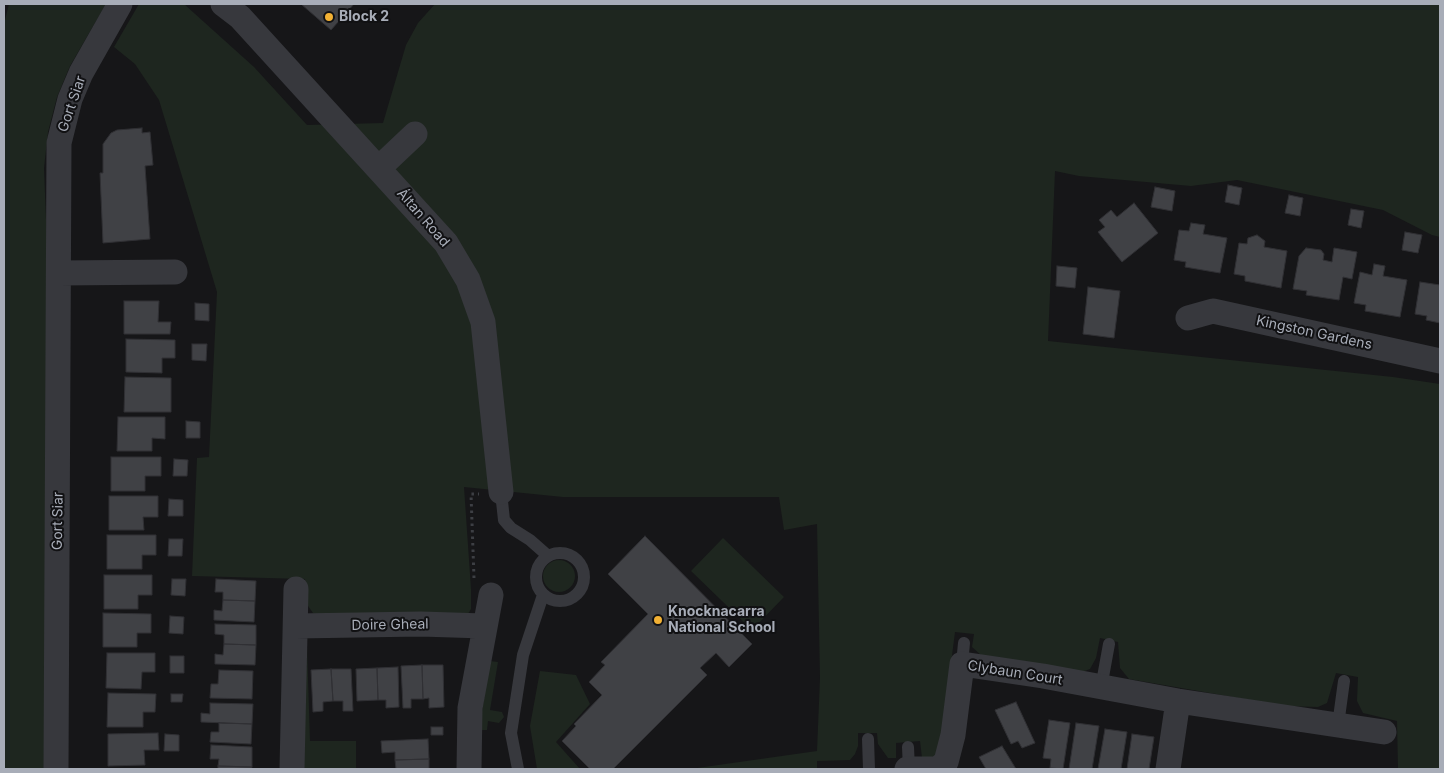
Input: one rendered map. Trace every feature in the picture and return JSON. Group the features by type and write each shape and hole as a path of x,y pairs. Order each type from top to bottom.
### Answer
{"street":[{"name":"Gort Siar","path":"56,769 58,165 63,122 81,73 120,4"},
{"name":"Áltan Road","path":"239,8 446,243 468,280 483,322 501,492"},
{"path":"379,168 415,134"},
{"path":"59,273 175,272"},
{"name":"Kingston Gardens","path":"1188,318 1213,311 1440,361"},
{"path":"292,769 296,589"},
{"path":"469,769 470,708 491,595"},
{"name":"Doire Gheal","path":"296,626 431,624 484,626"},
{"name":"Clybaun Court","path":"908,762 937,769 946,762 953,735 963,654 1043,676 1101,688 1384,732"},
{"path":"1168,769 1178,701"}],"lane":[{"path":"501,492 504,520 511,528 530,540 548,556"},
{"path":"562,552 576,558 584,571 584,579 578,593 565,601 549,599 543,595 538,589 537,567 548,556 562,552"},
{"path":"518,769 512,733 514,714 523,655 543,595"},
{"path":"1101,688 1109,644"},
{"path":"1338,725 1344,681"},
{"path":"868,739 869,769"}],"path":[{"path":"491,595 474,592 471,494 501,492"}],"shaded area":[{"path":"9,4 106,4 70,66 57,97 48,132 44,168 47,245 46,769 4,769 4,24"},
{"path":"139,4 184,4 254,67 307,125 383,123 406,45 418,23 435,4 1440,4 1440,237 1432,235 1383,210 1237,180 1191,186 1079,176 1055,171 1048,341 1393,377 1440,384 1440,769 1398,769 1397,721 1363,713 1357,701 1358,677 1336,673 1327,703 1318,707 1285,706 1129,679 1120,668 1118,642 1100,638 1096,658 1090,669 1082,672 982,656 972,647 974,634 955,632 940,750 935,757 922,758 920,741 896,743 896,758 888,758 878,744 877,733 858,733 858,746 850,760 817,761 817,769 690,769 817,751 820,678 817,524 784,530 779,497 563,497 464,487 471,589 471,609 468,614 319,615 313,613 306,603 305,579 192,576 197,458 209,457 217,292 159,100 135,64 114,47"},
{"path":"723,538 784,597 752,630 691,571"},
{"path":"559,560 570,565 575,576 570,587 559,592 548,587 543,576 548,565"},
{"path":"307,646 310,741 356,741 356,769 302,769"},
{"path":"490,661 498,662 490,710 502,712 504,717 499,723 488,721 487,730 482,730 480,723"},
{"path":"540,671 576,675 590,704 556,742 580,769 537,769 530,726"}],"building":[{"name":"Block 2","path":"301,4 354,4 331,30"},
{"path":"142,128 142,133 150,132 153,165 145,166 150,239 103,243 100,173 103,173 103,144 111,133 117,130"},
{"path":"1228,185 1242,188 1239,205 1225,202"},
{"path":"1155,187 1175,191 1172,211 1151,207"},
{"path":"1289,195 1303,198 1300,216 1285,213"},
{"path":"1134,203 1158,233 1122,262 1098,232 1105,227 1099,220 1111,210 1117,217"},
{"path":"1351,209 1364,211 1361,228 1348,225"},
{"path":"1191,223 1205,225 1203,234 1227,238 1220,273 1185,267 1186,262 1174,260 1179,230 1189,231"},
{"path":"1405,232 1422,235 1418,253 1402,250"},
{"path":"1257,235 1265,241 1264,247 1287,251 1281,288 1245,281 1245,276 1234,274 1239,243 1247,244 1248,238"},
{"path":"1306,248 1321,250 1324,254 1323,260 1332,262 1334,248 1357,252 1352,279 1343,277 1339,300 1306,295 1307,291 1293,289 1299,256"},
{"path":"1374,264 1385,266 1383,276 1407,280 1400,317 1365,311 1366,305 1354,303 1360,272 1372,275"},
{"path":"1057,266 1077,268 1075,288 1056,286"},
{"path":"1420,282 1440,285 1440,323 1426,320 1427,316 1415,314"},
{"path":"1088,287 1120,291 1114,338 1083,334"},
{"path":"124,301 159,301 158,322 171,322 170,334 124,334"},
{"path":"195,303 209,304 209,321 195,320"},
{"path":"126,339 175,340 175,358 162,358 162,373 126,372"},
{"path":"192,344 207,344 206,361 192,360"},
{"path":"125,377 171,378 171,412 124,412"},
{"path":"118,417 165,417 165,439 152,438 152,451 117,451"},
{"path":"186,421 200,422 200,438 186,438"},
{"path":"111,457 161,457 161,476 145,476 145,491 111,491"},
{"path":"174,459 188,460 187,476 173,476"},
{"path":"109,496 158,496 158,517 143,517 144,530 109,530"},
{"path":"169,499 183,500 183,516 168,516"},
{"path":"107,535 156,535 156,555 142,555 142,569 107,569"},
{"path":"645,536 752,644 729,667 716,653 700,668 707,675 613,769 590,769 562,741 576,726 574,724 602,695 589,682 605,665 601,662 648,614 608,574"},
{"path":"169,539 183,539 182,556 168,556"},
{"path":"104,575 152,575 152,595 138,595 138,609 104,609"},
{"path":"172,579 186,579 185,596 171,595"},
{"path":"216,579 256,581 255,601 223,600 223,592 215,592"},
{"path":"223,600 255,601 254,622 214,620 214,610 222,611"},
{"path":"103,613 151,614 151,633 137,633 137,647 103,647"},
{"path":"170,616 184,617 183,634 169,633"},
{"path":"215,624 256,625 256,645 224,644 224,635 215,634"},
{"path":"224,644 256,645 255,665 215,664 215,654 223,655"},
{"path":"107,653 155,653 155,672 142,672 141,689 106,688"},
{"path":"170,656 184,656 184,673 170,673"},
{"path":"422,665 443,665 444,707 429,708 429,698 423,699"},
{"path":"422,665 423,699 411,699 411,708 403,708 401,666"},
{"path":"398,667 399,707 386,708 386,700 378,700 377,668"},
{"path":"377,668 378,700 357,701 356,669"},
{"path":"331,669 351,669 353,711 343,711 343,701 333,701"},
{"path":"331,669 333,701 323,702 323,711 313,712 311,670"},
{"path":"219,670 253,671 252,699 210,698 211,684 218,684"},
{"path":"108,693 156,694 155,712 143,712 143,727 107,727"},
{"path":"171,694 183,694 182,702 171,702"},
{"path":"1016,702 1035,743 1022,748 1018,741 1011,744 995,710"},
{"path":"210,703 253,704 252,724 201,722 201,713 210,714"},
{"path":"1049,720 1070,723 1063,769 1050,768 1051,759 1043,758"},
{"path":"219,723 252,724 251,744 210,742 211,732 219,732"},
{"path":"1076,723 1099,726 1092,769 1069,769"},
{"path":"431,727 443,727 443,735 431,735"},
{"path":"1105,729 1127,732 1121,769 1098,769"},
{"path":"158,733 159,750 144,750 145,765 108,766 108,734"},
{"path":"165,734 179,735 179,751 164,751"},
{"path":"1132,734 1154,737 1149,769 1127,769"},
{"path":"428,739 429,759 395,760 395,752 382,753 381,741"},
{"path":"211,745 252,747 252,767 218,766 219,759 210,759"},
{"path":"1002,746 1016,769 986,769 979,757"},
{"path":"429,759 429,769 396,769 395,760"},
{"path":"218,766 252,767 251,769 218,769"}],"place":[{"name":"Block 2","path":"329,17"},
{"name":"Knocknacarra National School","path":"658,620"}]}
